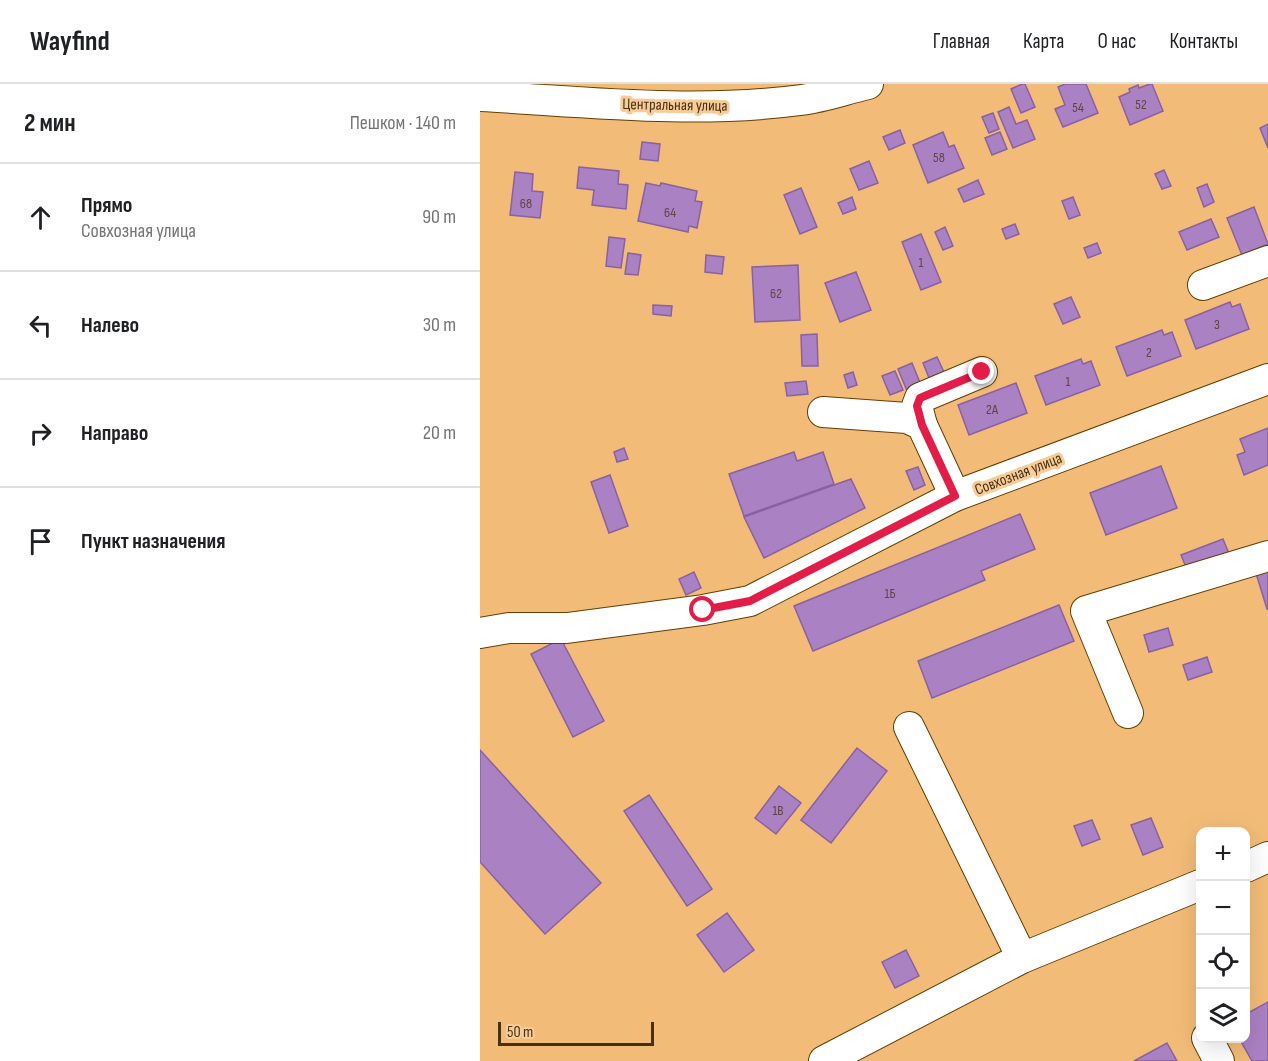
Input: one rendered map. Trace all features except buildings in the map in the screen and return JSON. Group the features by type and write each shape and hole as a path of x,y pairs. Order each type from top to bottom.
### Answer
{"street":[{"name":"Центральная улица","path":"480,96 675,107 748,105 803,100 868,84"},
{"path":"1203,285 1268,261"},
{"path":"955,496 922,425 917,406 920,398 982,372"},
{"name":"Совхозная улица","path":"480,633 509,628 567,628 703,610 750,601 955,496 1268,379"},
{"path":"823,412 907,418 922,425"},
{"path":"1128,713 1086,611 1268,556"},
{"path":"909,727 1022,958"},
{"path":"1250,865 1268,857"},
{"path":"824,1061 1022,958 1196,887"},
{"path":"1209,1043 1219,1061"}],"route":[{"path":"703,610 750,601 955,496 922,425 917,406 920,398 982,372"}]}
